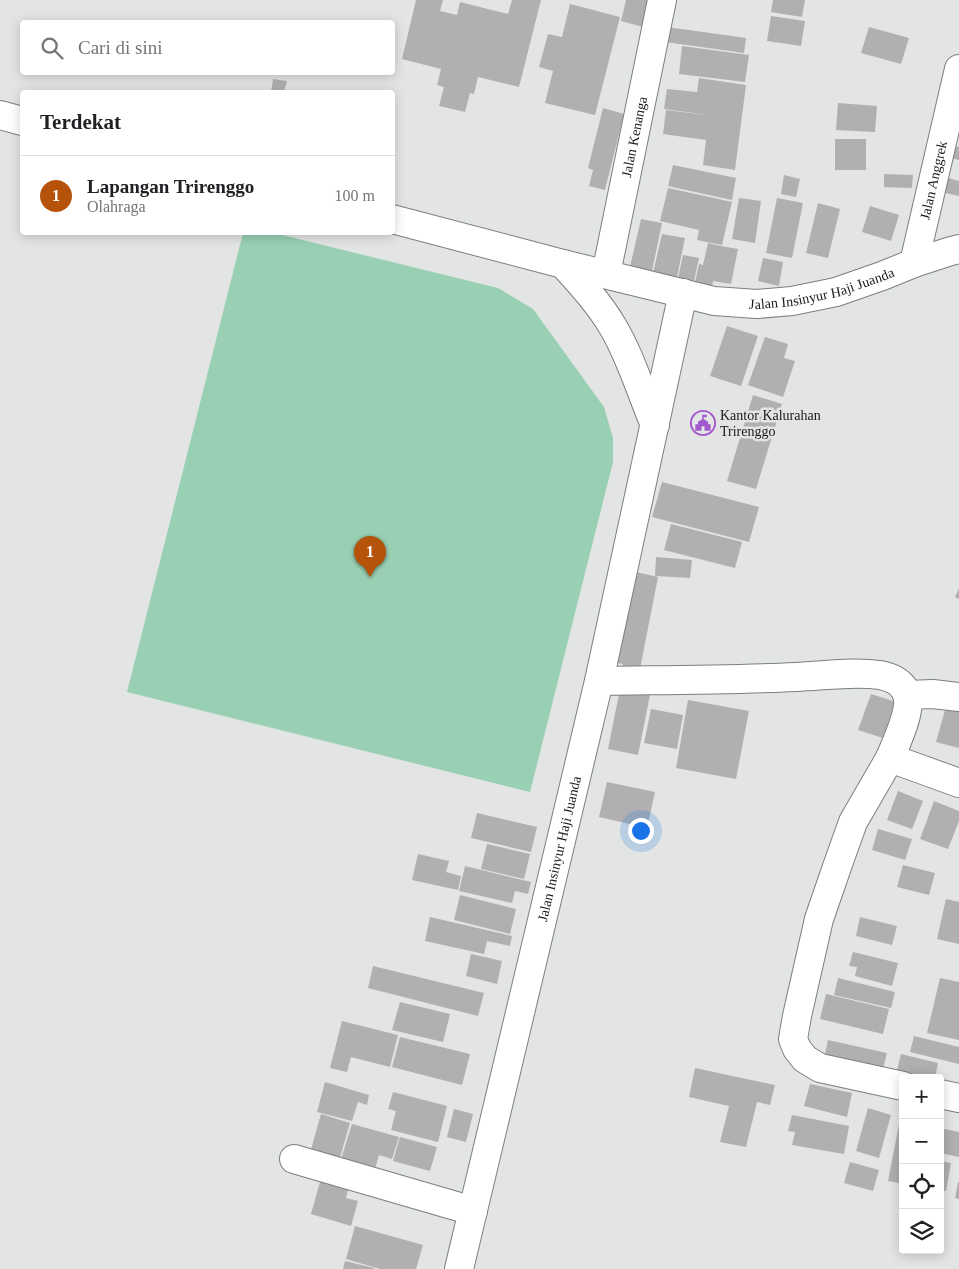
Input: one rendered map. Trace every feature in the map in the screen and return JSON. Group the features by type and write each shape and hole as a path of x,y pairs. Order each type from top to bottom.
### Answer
{"main road":[{"name":"Jalan Kenanga","path":"606,274 662,0"},
{"name":"Jalan Anggrek","path":"914,263 959,69"},
{"path":"0,115 20,120"},
{"name":"Jalan Insinyur Haji Juanda","path":"395,220 714,301 757,304 792,302 836,292 914,263 959,250"},
{"path":"563,264 594,298 613,327 625,350 654,426"},
{"name":"Jalan Insinyur Haji Juanda","path":"460,1269 599,681 683,293"},
{"path":"599,681 796,678 864,674 881,675 898,681 906,690 908,700 906,713 890,758 853,822 819,919 793,1039 797,1049 805,1059 820,1068 899,1085"},
{"path":"907,695 933,694 959,697"},
{"path":"890,758 959,783"},
{"path":"944,1095 959,1098"},
{"path":"294,1158 473,1212"}],"green space":[{"path":"242,235 282,235 498,288 533,309 604,407 613,438 613,462 530,792 127,692"}],"building":[{"path":"416,0 443,0 440,11 457,15 460,2 508,14 512,0 541,0 519,87 478,77 474,94 470,93 465,112 439,106 444,87 437,85 441,69 402,59"},
{"path":"626,0 650,0 643,27 621,21"},
{"path":"773,0 805,0 802,17 771,12"},
{"path":"570,4 620,17 595,115 545,103 553,71 539,67 548,34 562,37"},
{"path":"771,16 805,21 801,46 767,41"},
{"path":"667,27 746,38 744,53 665,42"},
{"path":"869,27 909,38 901,64 861,53"},
{"path":"682,46 749,55 745,82 679,74"},
{"path":"699,78 746,85 735,170 703,165 706,140 663,134 666,110 707,115 664,109 667,89 697,92"},
{"path":"273,79 287,81 285,90 271,90"},
{"path":"838,103 877,106 875,132 836,130"},
{"path":"603,108 624,114 605,190 589,186 593,170 588,168"},
{"path":"835,139 866,139 866,170 835,170"},
{"path":"945,144 959,147 959,160 943,156"},
{"path":"673,165 736,178 732,200 668,186"},
{"path":"884,174 913,175 912,188 884,187"},
{"path":"784,175 800,179 796,197 781,194"},
{"path":"945,177 959,181 959,196 941,192"},
{"path":"668,188 732,202 722,245 697,240 699,230 660,221"},
{"path":"739,198 761,201 755,243 732,239"},
{"path":"777,198 803,203 792,258 766,253"},
{"path":"818,203 840,209 828,258 806,253"},
{"path":"870,206 899,215 891,241 862,232"},
{"path":"641,219 662,223 652,271 630,267"},
{"path":"662,234 685,238 677,277 653,273"},
{"path":"708,243 738,249 731,284 713,281 712,286 695,282 699,264 703,265"},
{"path":"683,255 699,258 694,281 678,278"},
{"path":"763,258 783,262 779,286 758,281"},
{"path":"727,326 758,336 741,386 710,376"},
{"path":"765,337 788,344 784,358 795,361 783,397 748,385"},
{"path":"753,395 782,404 756,489 727,481"},
{"path":"662,482 759,507 749,542 652,517"},
{"path":"671,524 742,542 735,568 664,550"},
{"path":"656,557 692,560 690,578 655,576"},
{"path":"636,572 658,577 639,674 622,670 623,664 617,663"},
{"path":"959,588 959,599 955,597"},
{"path":"620,689 650,695 638,755 608,749"},
{"path":"871,694 896,702 883,738 858,730"},
{"path":"688,700 749,711 736,779 676,768"},
{"path":"947,703 959,706 959,748 936,742"},
{"path":"651,709 683,715 677,749 644,743"},
{"path":"607,782 655,792 647,828 599,817"},
{"path":"898,791 923,801 912,829 887,820"},
{"path":"934,801 959,811 959,821 948,849 920,839"},
{"path":"477,813 537,827 531,852 471,838"},
{"path":"878,829 912,839 905,860 872,850"},
{"path":"487,844 530,854 524,879 481,869"},
{"path":"418,854 449,861 446,872 461,876 458,890 412,880"},
{"path":"903,865 935,873 929,895 897,887"},
{"path":"465,866 531,882 528,894 515,891 512,903 459,891"},
{"path":"460,895 516,909 510,934 454,920"},
{"path":"946,899 959,902 959,944 937,939"},
{"path":"430,917 512,936 510,946 487,941 484,954 425,941"},
{"path":"860,917 897,926 892,945 856,936"},
{"path":"853,952 898,963 892,986 855,976 857,967 849,966"},
{"path":"471,954 502,961 497,984 466,976"},
{"path":"373,966 484,993 478,1016 368,988"},
{"path":"838,978 895,992 891,1008 834,995"},
{"path":"940,978 959,982 959,1040 927,1033"},
{"path":"826,994 889,1009 883,1034 820,1019"},
{"path":"400,1002 450,1014 443,1042 392,1030"},
{"path":"342,1021 398,1035 390,1067 351,1057 347,1072 330,1068"},
{"path":"914,1036 959,1047 959,1064 910,1052"},
{"path":"400,1037 470,1054 462,1085 392,1067"},
{"path":"828,1040 887,1053 881,1077 823,1063"},
{"path":"901,1054 938,1063 936,1074 899,1074 899,1078 895,1078"},
{"path":"695,1068 775,1085 770,1105 757,1102 746,1147 720,1142 729,1106 689,1097"},
{"path":"325,1082 369,1095 367,1105 358,1102 352,1121 317,1112"},
{"path":"810,1084 852,1093 847,1117 804,1106"},
{"path":"393,1092 447,1106 438,1142 391,1130 396,1111 388,1109"},
{"path":"868,1108 891,1115 879,1158 856,1151"},
{"path":"454,1109 473,1114 466,1142 447,1137"},
{"path":"321,1114 350,1123 337,1168 308,1160"},
{"path":"792,1115 849,1126 844,1154 792,1145 795,1132 788,1131"},
{"path":"352,1124 399,1137 392,1159 379,1155 375,1169 341,1159"},
{"path":"899,1124 899,1183 888,1181"},
{"path":"944,1129 959,1132 959,1157 944,1154"},
{"path":"400,1137 437,1147 430,1171 393,1161"},
{"path":"850,1162 879,1170 873,1191 844,1183"},
{"path":"944,1162 951,1163 946,1191 944,1191"},
{"path":"320,1182 348,1190 346,1198 358,1201 351,1226 311,1214"},
{"path":"959,1182 959,1199 955,1198"},
{"path":"355,1226 423,1245 416,1269 380,1269 346,1259"},
{"path":"345,1261 374,1268 374,1269 343,1269"}],"place":[{"name":"Kantor Kalurahan Trirenggo","path":"703,423"},
{"name":"Lapangan Trirenggo","path":"370,577"}]}
